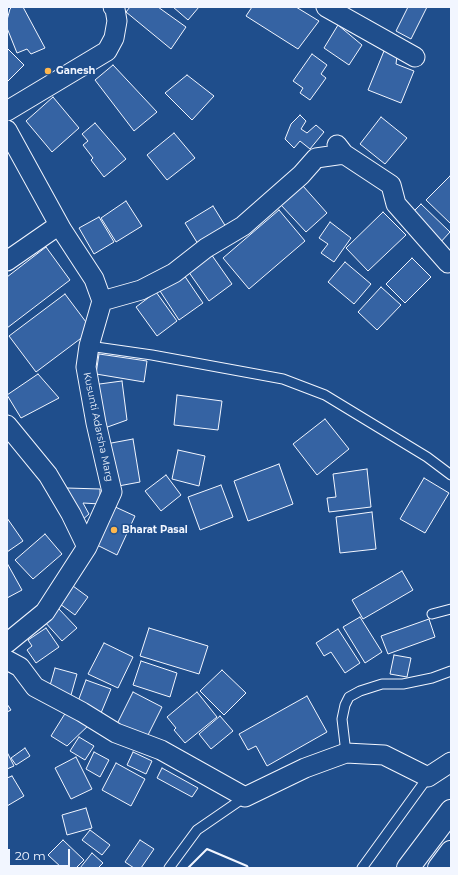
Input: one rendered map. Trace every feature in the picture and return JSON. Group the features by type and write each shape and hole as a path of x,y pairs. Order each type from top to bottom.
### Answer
{"main road":[{"path":"408,868 451,811"},
{"path":"439,868 451,852"}],"street":[{"path":"7,111 107,51 114,38 117,21 114,7"},
{"path":"326,7 415,57"},
{"path":"7,130 59,225 94,279 102,301 141,290 174,273 206,248 243,226 301,174 316,158 340,149 391,185 396,204 450,261"},
{"path":"7,261 59,225"},
{"name":"Kusunti Adarsha Marg","path":"7,643 45,612 87,547 112,492 96,423 86,367 89,346 102,301"},
{"path":"7,424 48,475 71,514 87,547"},
{"path":"7,660 20,667 35,687 82,712 116,733 161,750 245,797 305,768 346,753 384,755 428,777 451,762"}],"lane":[{"path":"89,346 152,354 283,379 325,395 427,457 451,476"},
{"path":"432,614 451,609"},
{"path":"346,753 342,718 349,696 382,684 403,684 432,678 451,671"},
{"path":"362,868 428,777"},
{"path":"169,868 197,830 245,797"}],"building":[{"path":"12,7 23,7 45,48 31,54 27,49 17,53 7,28 7,20"},
{"path":"130,7 158,7 186,27 171,49 126,12"},
{"path":"173,7 199,7 188,20"},
{"path":"252,7 296,7 319,21 298,49 246,16"},
{"path":"408,7 427,7 411,39 396,31"},
{"path":"338,25 362,45 349,65 324,48"},
{"path":"7,48 24,65 7,82"},
{"path":"384,51 397,56 396,64 414,71 401,103 368,90"},
{"path":"312,54 327,65 321,74 326,78 310,100 300,93 303,88 293,81"},
{"path":"113,65 157,112 134,131 95,80"},
{"path":"187,75 214,96 192,120 165,93"},
{"path":"53,97 79,128 52,152 26,121"},
{"path":"300,115 306,121 301,129 307,133 316,125 324,132 310,149 300,141 294,148 285,139 291,124"},
{"path":"381,117 407,138 385,164 360,144"},
{"path":"95,123 126,159 104,177 91,160 93,158 83,145 88,141 82,134"},
{"path":"174,133 195,158 167,180 147,155"},
{"path":"451,176 451,224 426,200"},
{"path":"303,186 327,213 306,232 281,205"},
{"path":"126,201 142,226 116,242 101,218"},
{"path":"421,204 450,232 438,245 409,216"},
{"path":"213,206 226,227 198,244 185,223"},
{"path":"279,210 305,241 249,289 223,258"},
{"path":"383,212 406,235 368,271 346,248"},
{"path":"99,217 114,242 94,254 79,228"},
{"path":"330,222 351,238 334,262 321,253 328,244 319,238"},
{"path":"46,247 70,280 7,328 7,277"},
{"path":"211,254 232,284 209,301 188,271"},
{"path":"412,258 431,277 405,303 386,284"},
{"path":"345,262 371,284 354,304 328,282"},
{"path":"184,275 203,303 179,320 160,291"},
{"path":"381,287 401,305 377,330 358,312"},
{"path":"156,292 177,321 157,336 136,307"},
{"path":"65,294 92,330 36,372 9,336"},
{"path":"99,354 147,361 144,382 96,374"},
{"path":"38,374 59,398 21,418 7,395"},
{"path":"122,381 127,420 102,429 92,385"},
{"path":"177,395 222,401 218,430 174,425"},
{"path":"325,419 349,449 317,475 293,444"},
{"path":"133,439 140,482 113,487 106,444"},
{"path":"178,450 205,456 199,486 172,479"},
{"path":"279,464 293,504 248,521 234,481"},
{"path":"367,469 371,507 329,512 327,498 336,497 333,474"},
{"path":"166,475 181,495 161,511 145,491"},
{"path":"424,478 449,493 425,533 400,519"},
{"path":"221,485 233,517 200,530 188,497"},
{"path":"67,488 100,489 100,504 83,503 89,514 81,521"},
{"name":"Bharat Pasal","path":"111,505 135,516 117,555 93,543"},
{"path":"372,512 376,549 340,553 336,517"},
{"path":"7,518 23,541 7,552"},
{"path":"45,534 62,554 33,579 15,560"},
{"path":"7,563 22,590 7,598"},
{"path":"402,571 413,590 363,619 352,600"},
{"path":"73,586 88,597 75,615 60,604"},
{"path":"58,608 77,628 62,641 44,621"},
{"path":"360,617 382,652 365,663 343,627"},
{"path":"429,619 435,637 388,654 381,636"},
{"path":"46,628 59,647 36,663 27,650 32,646 28,640"},
{"path":"149,628 208,646 199,674 140,656"},
{"path":"338,629 360,663 345,673 331,652 324,656 316,643"},
{"path":"104,643 133,657 118,688 88,674"},
{"path":"394,655 411,658 407,677 390,674"},
{"path":"141,661 177,673 170,697 133,685"},
{"path":"55,668 77,674 71,695 49,689"},
{"path":"222,670 246,693 224,715 200,691"},
{"path":"86,680 111,689 101,713 77,704"},
{"path":"133,692 162,707 145,741 116,726"},
{"path":"197,692 217,717 185,743 174,730 176,728 167,717"},
{"path":"307,696 327,732 267,766 256,746 248,750 239,734"},
{"path":"7,704 11,710 7,712"},
{"path":"66,712 92,722 67,746 51,736"},
{"path":"220,716 233,731 211,749 199,734"},
{"path":"79,737 94,746 85,760 70,751"},
{"path":"25,748 30,756 16,765 11,758"},
{"path":"7,752 14,766 7,769"},
{"path":"94,752 109,760 100,777 86,769"},
{"path":"133,752 152,761 146,774 127,765"},
{"path":"76,757 92,789 71,799 55,768"},
{"path":"116,763 145,779 131,806 102,790"},
{"path":"162,768 198,788 192,797 157,778"},
{"path":"12,776 24,796 7,806 7,778"},
{"path":"86,808 92,828 67,835 62,815"},
{"path":"90,830 110,845 102,855 82,840"},
{"path":"63,840 84,860 76,868 62,868 48,855"},
{"path":"140,840 154,849 141,868 134,868 125,862"},
{"path":"92,853 103,863 98,868 80,868"}],"wall":[{"path":"188,868 207,849 247,866 248,868"}],"place":[{"name":"Ganesh","path":"48,71"},
{"name":"Bharat Pasal","path":"114,530"}]}
